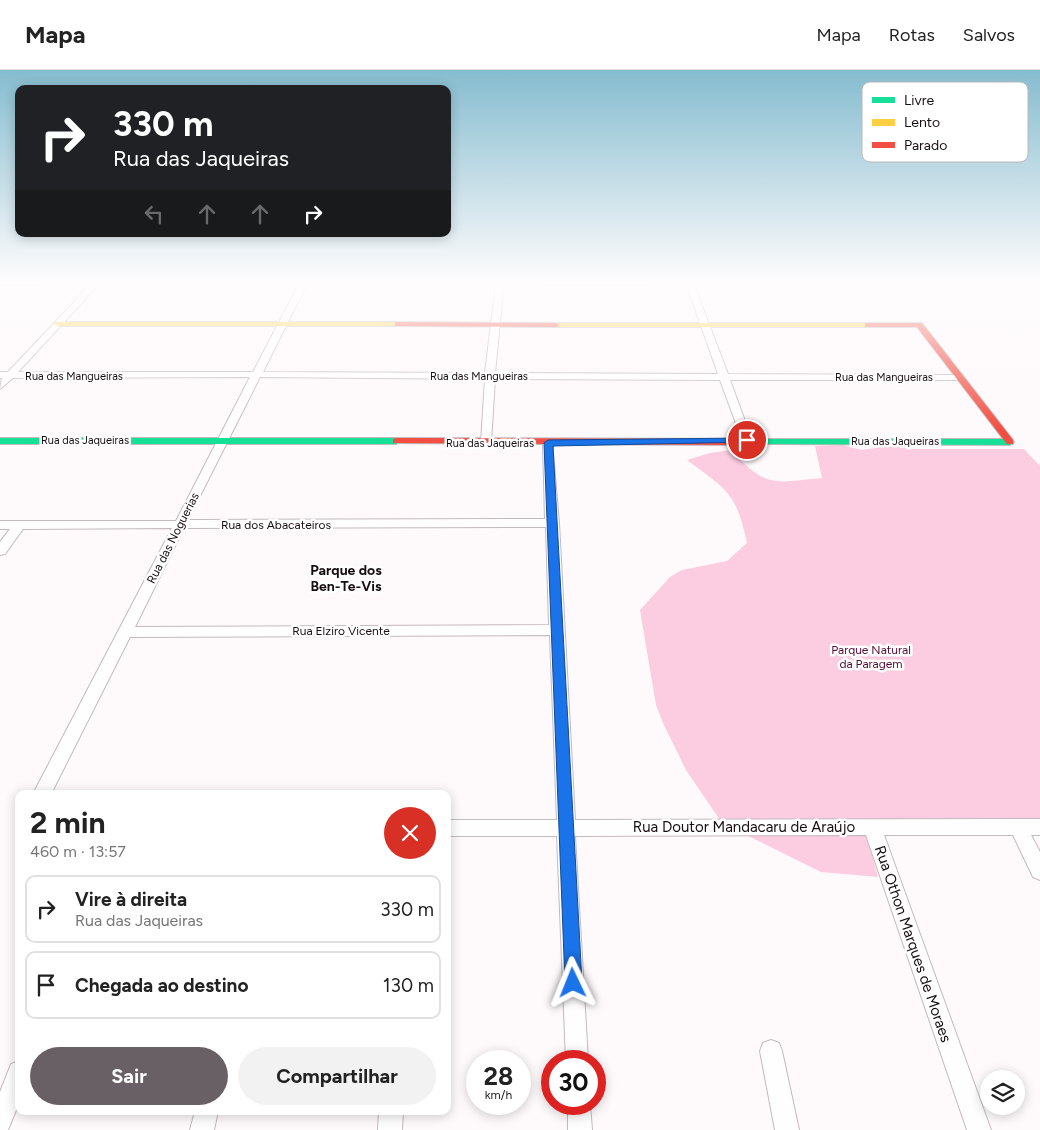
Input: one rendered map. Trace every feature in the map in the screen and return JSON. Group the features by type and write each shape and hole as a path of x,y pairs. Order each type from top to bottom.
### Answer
{"street":[{"path":"0,386 51,331"},
{"name":"Rua das Noguerias","path":"44,790 278,331"},
{"path":"486,443 490,375 495,331"},
{"path":"707,331 747,440"},
{"path":"923,331 958,377"},
{"name":"Rua das Mangueiras","path":"0,376 490,375 724,378 958,377"},
{"name":"Rua das Jaqueiras","path":"0,441 548,443 747,440 1010,442 958,377"},
{"path":"548,443 576,1050"},
{"name":"Rua dos Abacateiros","path":"0,525 179,526 553,523"},
{"path":"0,551 19,525"},
{"name":"Rua Elziro Vicente","path":"125,632 557,630"},
{"name":"Rua Othon Marques de Moraes","path":"872,827 979,1130"},
{"path":"1018,827 1040,870"},
{"name":"Rua Doutor Mandacaru de Araújo","path":"451,828 1040,827"},
{"path":"771,1051 787,1130"},
{"path":"0,1122 15,1083"},
{"path":"202,1130 206,1115"},
{"path":"390,1130 391,1115"},
{"path":"579,1115 580,1130"}],"green space":[{"name":"Parque Natural da Paragem","path":"842,445 862,450 888,446 914,449 1024,449 1040,466 1040,832 864,826 878,877 821,872 722,823 686,770 656,705 640,610 670,577 682,570 727,561 747,543 734,502 721,486 687,460 710,453 731,450 762,477 781,481 805,480 822,478 815,446"}],"traffic: fast":[{"path":"0,441 396,441"},
{"path":"733,442 1010,442"}],"traffic: jam":[{"path":"924,331 1010,442"},
{"path":"396,441 733,442"}],"district":[{"name":"Parque dos Ben-Te-Vis","path":"346,578"}],"route":[{"path":"573,983 548,443 747,440"}]}
